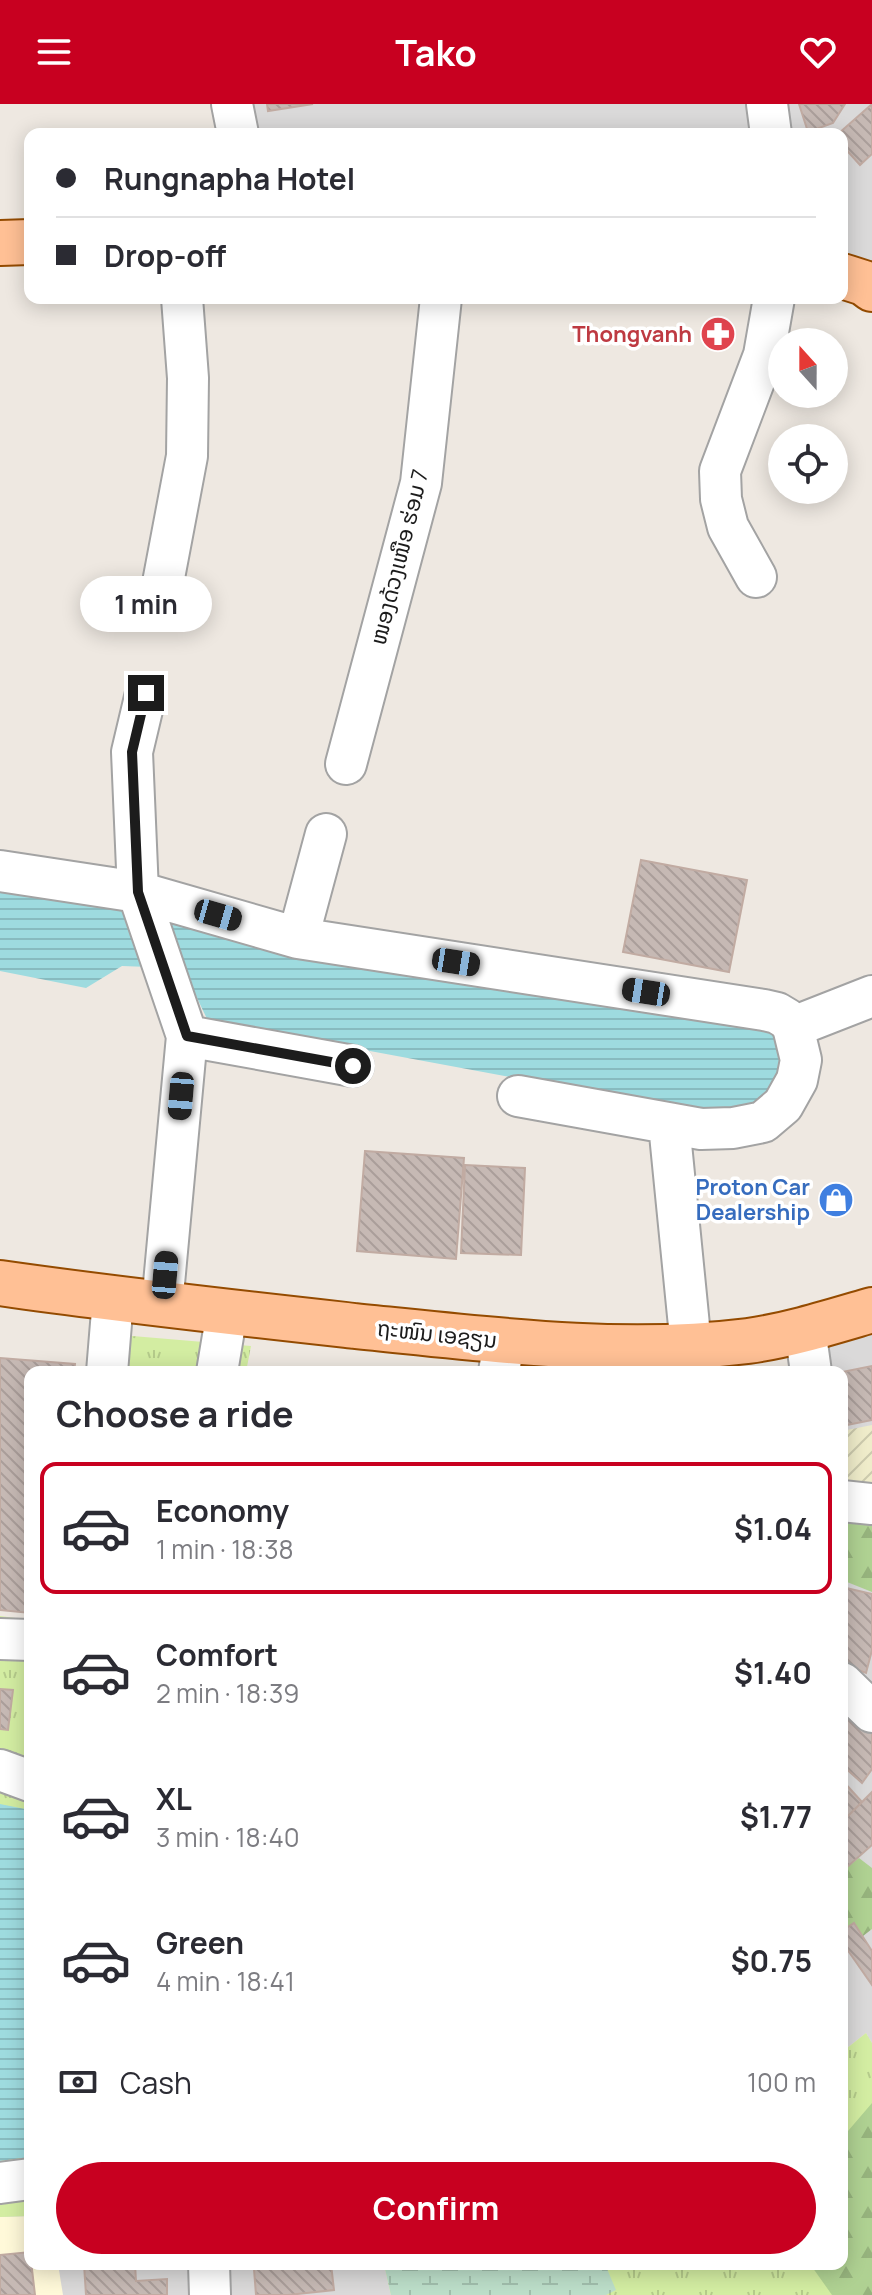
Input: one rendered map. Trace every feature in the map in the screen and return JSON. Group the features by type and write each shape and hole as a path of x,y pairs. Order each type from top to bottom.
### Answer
{"main road":[{"path":"0,243 24,242"},
{"path":"848,278 872,289"},
{"name":"ຖະໜົນ ເອຊຽນ","path":"0,1283 227,1312 501,1357 751,1340 872,1310"}],"street":[{"path":"232,104 237,128"},
{"path":"767,104 770,128"},
{"path":"159,604 187,456 188,378 182,304"},
{"name":"ໜອງດ້ວງເໜືອ ຮ່ອມ 7","path":"346,764 421,483 440,304"},
{"path":"756,577 728,527 721,499 720,471 764,355 773,304"},
{"path":"146,693 132,752 139,898 187,1036 162,1305"},
{"path":"298,938 326,834"},
{"path":"0,871 139,898 298,938 777,1013 793,1027 801,1060 797,1080 783,1105 763,1122 733,1128 701,1129 518,1096"},
{"path":"793,1027 872,996"},
{"path":"187,1036 353,1066"},
{"path":"669,1124 691,1346"},
{"path":"107,1366 113,1299"},
{"path":"218,1366 227,1312"},
{"path":"805,1329 810,1366"},
{"path":"848,1502 872,1504"},
{"path":"0,1639 24,1640"},
{"path":"848,1689 872,1712"},
{"path":"0,1770 24,1779"},
{"path":"0,2183 24,2180"},
{"path":"209,2270 210,2295"}],"shaded area":[{"path":"232,104 872,104 872,289 848,279 848,128 237,128"},
{"path":"872,1330 872,2043 866,2033 848,2047 848,1366 817,1366 818,1351"},
{"path":"872,1425 872,1504 848,1488 848,1430"},
{"path":"0,2200 24,2200 24,2270 385,2270 391,2295 0,2295"},
{"path":"24,2216 24,2270 59,2270 63,2295 0,2295 0,2217"}],"green space":[{"path":"97,1333 251,1346 247,1366 94,1366"},
{"path":"848,1515 872,1525 872,1592 848,1582"},
{"path":"0,1616 24,1619 24,2216 0,2217"},
{"path":"859,1858 872,1868 872,1929 863,1936 854,1923 848,1927 848,1866"},
{"path":"866,2033 872,2043 872,2295 391,2295 385,2270 848,2270 848,2047"},
{"path":"872,2103 872,2295 832,2295 814,2270 848,2270 848,2131"},
{"path":"385,2270 608,2270 616,2290 606,2295 391,2295"}],"water":[{"path":"0,881 128,907 149,967 122,966 86,988 0,971"},
{"path":"180,919 780,1028 792,1060 757,1107 699,1112 208,1021 160,920"},
{"path":"0,1804 24,1809 24,2158 0,2161"}],"building":[{"path":"267,104 313,104 268,111"},
{"path":"799,104 845,104 833,123 807,128"},
{"path":"872,104 872,154 860,165 848,152 848,128 845,128"},
{"path":"641,860 747,880 729,972 623,952"},
{"path":"365,1151 464,1158 456,1259 357,1251"},
{"path":"465,1165 525,1168 521,1255 461,1253"},
{"path":"0,1358 75,1364 24,1366 24,1612 0,1610"},
{"path":"872,1366 872,1420 848,1425 848,1371"},
{"path":"848,1588 872,1594 872,1650 866,1673 848,1666"},
{"path":"0,1689 13,1690 8,1730 0,1729"},
{"path":"848,1706 872,1727 872,1769 862,1783 848,1770"},
{"path":"848,1787 862,1802 848,1816"},
{"path":"872,1792 872,1845 848,1866 848,1816"},
{"path":"854,1923 872,1951 872,1985 848,1951 848,1927"},
{"path":"24,2253 24,2270 32,2270 35,2295 0,2295 0,2255"},
{"path":"84,2270 135,2270 136,2281 167,2279 167,2295 86,2295"},
{"path":"254,2270 332,2270 334,2290 256,2295"}],"place":[{"name":"Thongvanh","path":"718,334"},
{"name":"Proton Car Dealership","path":"836,1200"}],"route":[{"path":"146,693 132,752 138,892 187,1036 353,1066"}]}
